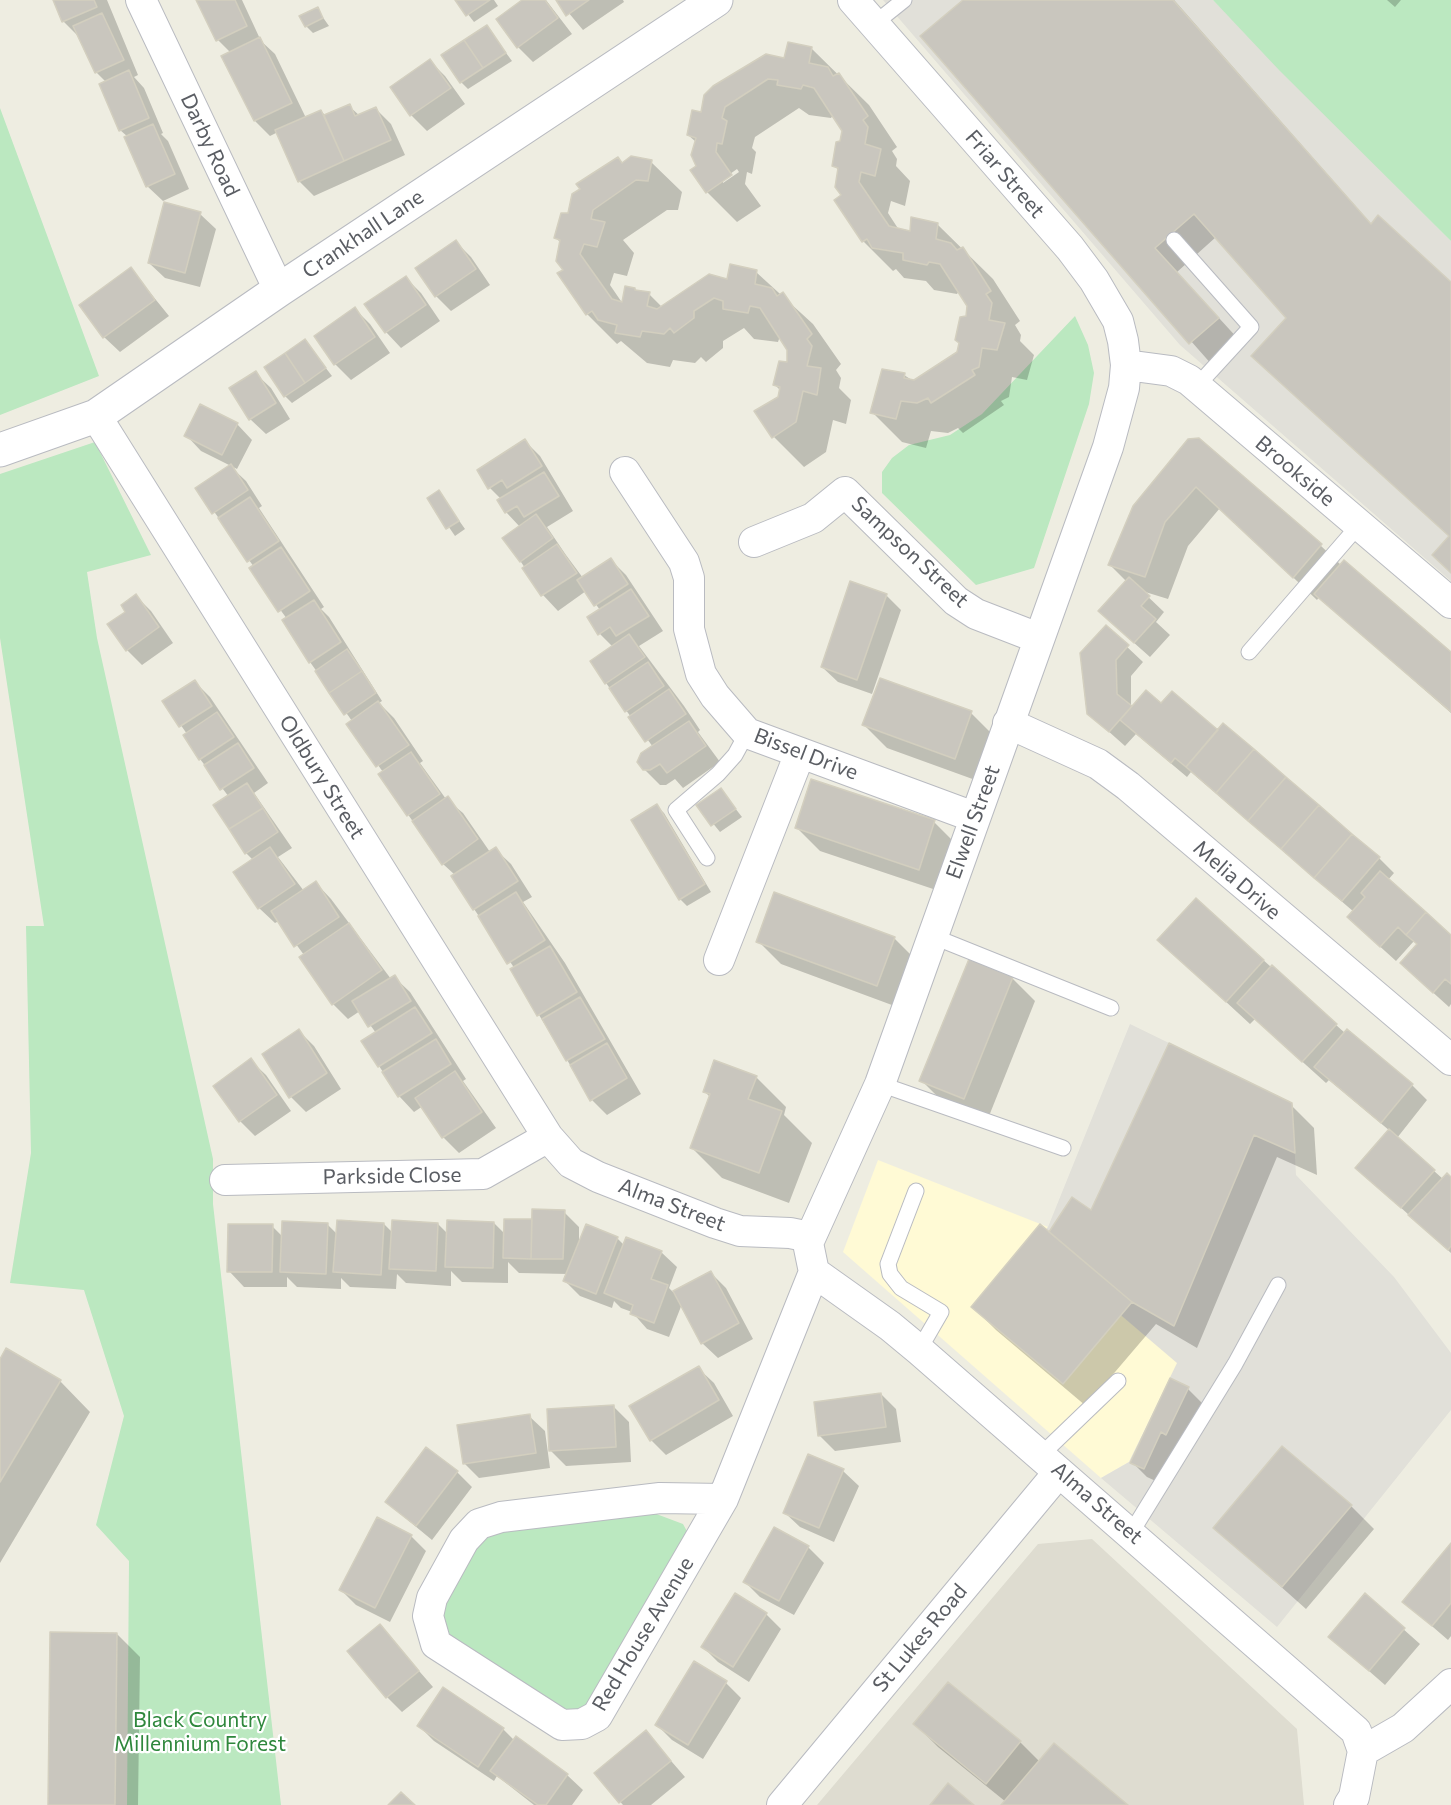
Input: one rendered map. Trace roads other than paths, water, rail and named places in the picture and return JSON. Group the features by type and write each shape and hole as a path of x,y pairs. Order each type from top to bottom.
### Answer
{"street":[{"name":"Darby Road","path":"141,0 279,290"},
{"name":"Crankhall Lane","path":"0,450 96,416 279,290 716,0"},
{"name":"Friar Street","path":"853,0 1070,248 1088,272 1118,321 1124,341 1126,365"},
{"name":"Brookside","path":"1126,365 1171,371 1196,387 1451,603"},
{"name":"Elwell Street","path":"810,1237 880,1084 1108,447 1124,388 1126,365"},
{"name":"Oldbury Street","path":"96,416 548,1137"},
{"name":"Bissel Drive","path":"625,472 684,562 689,578 689,629 701,674 715,696 747,733 974,817"},
{"name":"Sampson Street","path":"754,542 813,518 846,492 956,601 976,614 1038,638"},
{"name":"Melia Drive","path":"1008,723 1098,764 1128,786 1451,1060"},
{"path":"719,960 800,753"},
{"name":"Parkside Close","path":"225,1180 483,1174 548,1137"},
{"name":"Alma Street","path":"548,1137 571,1163 580,1168 715,1223 740,1231 790,1233 810,1237"},
{"path":"810,1237 808,1243 814,1272"},
{"name":"Alma Street","path":"814,1272 920,1350 1131,1533 1356,1731 1363,1751"},
{"name":"Red House Avenue","path":"723,1499 660,1498 501,1517 479,1524 464,1540 432,1598 428,1616 436,1644 562,1725 582,1724 597,1716 723,1499 814,1272"},
{"name":"St Lukes Road","path":"782,1805 1050,1463"},
{"path":"1349,1805 1354,1797 1363,1751 1403,1728 1451,1684"}],"lane":[{"path":"874,24 904,0"},
{"path":"1174,240 1251,327 1196,387"},
{"path":"1249,652 1359,525"},
{"path":"707,858 676,810 724,767 735,755 747,733"},
{"path":"932,936 1111,1008"},
{"path":"880,1084 1063,1148"},
{"path":"916,1191 888,1264 890,1274 901,1287 941,1312 920,1350"},
{"path":"1131,1533 1235,1364 1278,1285"},
{"path":"1050,1463 1118,1381"}],"park label":[{"name":"Black Country Millennium Forest","path":"200,1732"}]}
